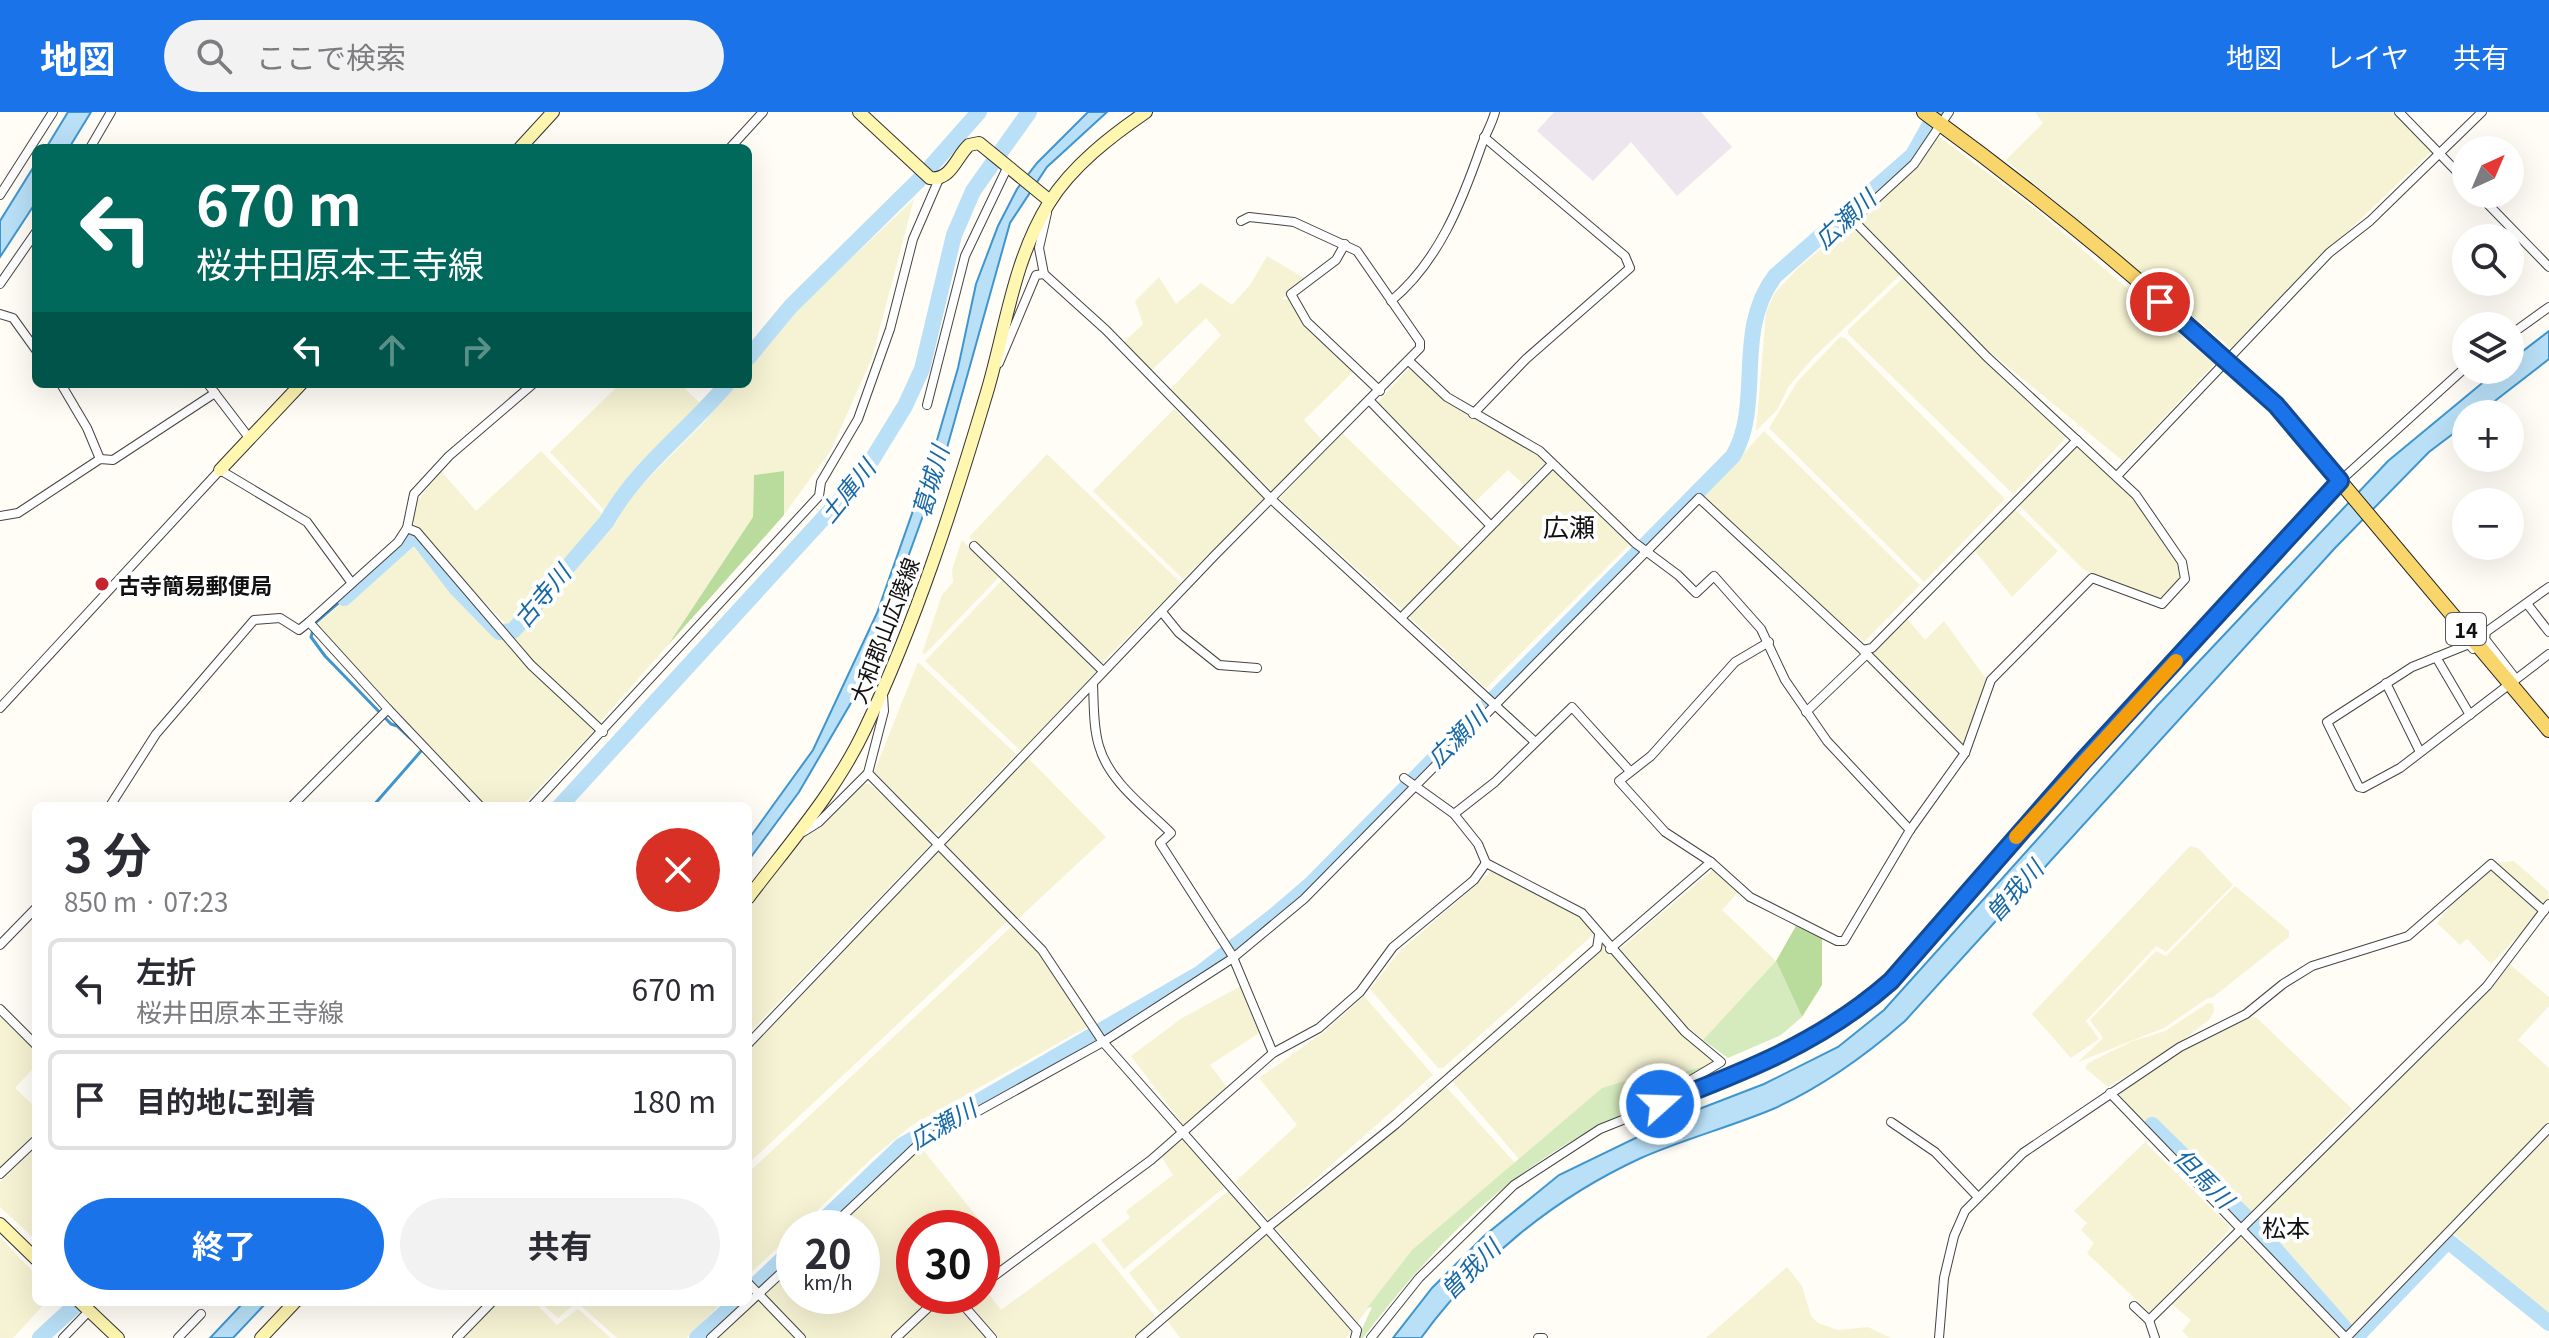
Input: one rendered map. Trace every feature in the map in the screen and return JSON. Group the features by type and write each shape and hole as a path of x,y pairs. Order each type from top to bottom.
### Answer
{"main road":[{"path":"524,144 553,112"},
{"path":"859,112 930,178 939,179 949,173 969,145 986,146 1050,201"},
{"name":"大和郡山広陵線","path":"752,893 795,837 853,752 883,686 947,519 990,380 1021,263 1050,201 1095,151 1146,112"},
{"name":"14","path":"1924,112 1943,120 2230,361 2276,405 2513,681 2549,730"},
{"path":"220,470 297,388"},
{"path":"0,1224 32,1255"},
{"path":"84,1306 118,1338"},
{"path":"261,1338 291,1306"}],"street":[{"path":"33,144 53,112"},
{"path":"92,144 111,112"},
{"path":"734,144 763,112"},
{"path":"1391,301 1413,283 1428,263 1467,189 1495,112"},
{"path":"2399,112 2452,166"},
{"path":"2117,476 2230,361 2329,253 2370,221 2482,112"},
{"path":"1769,642 1735,662 1651,756 1629,770 1619,781 1665,832 1711,862 1750,897 1837,941 1844,941 1910,830 1965,753 1991,680 2092,578 2162,604 2185,579 2187,572 2176,553 2136,495 1987,357 1853,220 1914,164 1943,120"},
{"path":"1473,414 1526,359 1630,268 1625,256 1484,137"},
{"path":"0,195 32,145"},
{"path":"927,405 965,256 1008,166"},
{"path":"536,802 819,496 821,482 858,419 890,329 913,239 939,179"},
{"path":"1050,201 1039,248 1044,274 1106,330 1271,499 1534,741"},
{"path":"2492,208 2549,267"},
{"path":"752,1040 1103,671 1420,348 1420,342 1369,265 1345,244 1294,222 1249,217 1241,221"},
{"path":"0,284 32,238"},
{"path":"1345,244 1336,260 1291,294 1307,322 1380,391"},
{"path":"990,380 1036,275 1044,274"},
{"path":"2524,325 2549,307"},
{"path":"0,314 13,318 32,344"},
{"path":"1409,361 1447,397 1540,451 1635,543 1678,575 1696,593 1714,576 1769,642 1785,680 1841,758 1910,830"},
{"path":"1371,1338 1419,1278 1514,1185 1600,1129 1802,1045 1857,1011 1891,981 2083,761 2342,482 2452,380"},
{"path":"63,388 87,428 100,459"},
{"path":"211,388 250,439"},
{"path":"113,802 165,722 254,620 280,618 299,630 309,622 398,542 407,528 414,494 449,456 528,388"},
{"path":"0,516 18,513 100,459 113,460 215,393"},
{"path":"1370,401 1491,526"},
{"path":"1806,712 2077,440"},
{"path":"1401,618 1552,464"},
{"path":"0,708 220,470 307,522 351,582"},
{"path":"849,1210 919,1144 1102,1040 1231,954 1304,899 1699,498 1865,652 1965,753"},
{"path":"407,528 417,532 531,665 603,732"},
{"path":"974,546 1103,671"},
{"path":"2513,681 2485,639 2486,632 2528,605 2549,587"},
{"path":"2528,605 2549,632"},
{"path":"1162,612 1179,633 1219,665 1257,668"},
{"path":"309,622 476,802"},
{"path":"2513,681 2502,683 2469,644 2386,683 2327,722 2363,788 2420,752 2549,654"},
{"path":"2436,657 2470,715"},
{"path":"2386,683 2420,752"},
{"path":"1093,684 1102,757 1115,777 1171,833 1160,843 1231,954 1273,1053"},
{"path":"795,837 819,822 868,773 884,711 883,686"},
{"path":"1454,814 1495,782 1572,707 1629,770"},
{"path":"296,802 388,709"},
{"path":"868,773 1042,950 1102,1040 1357,1330 1355,1338"},
{"path":"1404,778 1454,814 1478,844 1486,863 1582,913 1685,1032 1721,1062 1669,1093 1660,1104"},
{"path":"1610,949 1711,862"},
{"path":"1000,1272 1119,1185 1273,1053 1319,1028 1360,992 1393,947 1474,880 1486,863"},
{"path":"1939,1338 1944,1278 1954,1236 1977,1196 2023,1153 2180,1047 2239,1019 2312,966 2408,936 2491,864 2546,908 2487,986 2149,1320"},
{"path":"2,939 32,912"},
{"path":"1140,1338 1267,1228 1396,1124 1597,948 1599,935"},
{"path":"0,1009 32,1041"},
{"path":"2110,1093 2239,1231 2345,1338 2549,1128"},
{"path":"1891,1122 1935,1152 1977,1196"},
{"path":"0,1174 32,1144"},
{"path":"752,1299 776,1277"},
{"path":"752,1288 801,1338"},
{"path":"63,1338 84,1306"},
{"path":"457,1338 488,1306"},
{"path":"711,1338 744,1306"},
{"path":"2134,1306 2149,1320 2152,1336"},
{"path":"178,1338 201,1314"},
{"path":"896,1338 921,1314"},
{"path":"973,1314 992,1338"}],"shaded area":[{"path":"1554,112 1701,112 1732,147 1677,196 1631,142 1593,181 1537,131"},
{"path":"2035,112 2393,112 2432,151 2327,251 2233,350 2006,160 2043,123"},
{"path":"1938,136 2038,211 2214,364 2123,461 1974,339 1857,221"},
{"path":"914,199 872,358 831,450 784,515 784,471 754,475 753,517 668,645 597,725 518,648 516,639 617,522 624,503 705,421 733,388 752,388 752,364 803,304"},
{"path":"1851,223 1900,275 1813,358 1789,386 1777,410 1756,431 1766,312 1775,293 1797,269"},
{"path":"1267,256 1306,279 1282,299 1291,299 1354,371 1304,420 1324,442 1273,492 1168,392 1221,335 1206,318 1150,372 1123,343 1143,324 1135,301 1159,277 1176,304 1201,283 1232,305 1250,285"},
{"path":"1902,279 1907,279 1968,340 2073,430 2013,494 1848,334 1848,330"},
{"path":"1840,337 1845,338 2005,499 1924,582 1769,428 1797,382"},
{"path":"1409,368 1447,402 1535,450 1546,462 1524,485 1508,470 1475,502 1378,402"},
{"path":"616,388 684,388 703,406 651,456 619,493 607,513 550,452"},
{"path":"1174,409 1266,497 1183,579 1093,491"},
{"path":"1764,431 1920,585 1864,642 1775,566 1705,496"},
{"path":"1342,433 1462,549 1403,610 1279,499"},
{"path":"2078,440 2083,440 2122,475 2181,563 2183,576 2160,598 2118,586 2084,570 2018,504"},
{"path":"541,451 605,517 510,628 456,574 414,523 414,513 418,500 441,471 476,511"},
{"path":"1047,454 1181,583 1102,663 969,537"},
{"path":"1551,467 1628,542 1628,546 1486,688 1407,615"},
{"path":"2013,507 2058,551 2012,597 1971,546"},
{"path":"415,538 461,602 498,633 594,731 526,802 482,802 317,625"},
{"path":"962,540 999,577 925,654 922,653 942,595 953,582 952,569"},
{"path":"1003,579 1098,670 1021,751 925,661"},
{"path":"1903,614 1925,640 1944,621 1987,680 1965,745 1869,651"},
{"path":"918,662 1016,754 941,833 933,832 874,772"},
{"path":"1026,756 1106,837 1018,919 944,844"},
{"path":"861,784 870,784 930,841 930,845 752,1030 752,900 790,851"},
{"path":"2190,846 2198,848 2233,885 2166,952 2156,946 2086,1021 2099,1039 2071,1058 2032,1014"},
{"path":"937,849 1008,921 752,1160 752,1039"},
{"path":"2514,861 2548,891 2549,899 2491,964 2467,939 2460,945 2437,923 2464,889 2497,863"},
{"path":"1715,868 1741,889 1722,910 1776,961 1703,1040 1681,1021 1620,949"},
{"path":"1492,871 1580,916 1594,934 1443,1068 1438,1068 1370,989 1400,951"},
{"path":"2235,886 2289,931 2289,937 2212,998 2164,1028 2078,1062 2103,1038 2090,1020 2156,951 2166,956"},
{"path":"1012,926 1037,947 1087,1027 911,1126 818,1210 776,1210 776,1249 752,1271 752,1169"},
{"path":"1598,940 1714,1056 1715,1063 1666,1077 1602,1088 1519,1159 1445,1073"},
{"path":"2506,961 2549,997 2549,1006 2518,1040 2549,1068 2549,1124 2349,1328 2248,1227"},
{"path":"1241,986 1262,1031 1210,1065 1230,1091 1184,1126 1131,1056 1182,1018"},
{"path":"1364,996 1433,1075 1269,1220 1235,1182 1297,1125 1259,1078 1324,1032"},
{"path":"2208,1003 2213,1004 2214,1011 2210,1019 2173,1048 2108,1087 2085,1068 2088,1063 2133,1041 2165,1031"},
{"path":"0,1015 32,1045 32,1069 15,1088 32,1104 32,1136 0,1167"},
{"path":"2256,1017 2352,1109 2245,1219 2238,1220 2141,1125 2118,1091 2212,1026"},
{"path":"1439,1079 1515,1163 1412,1250 1357,1323 1273,1225"},
{"path":"2549,1135 2549,1319 2453,1233"},
{"path":"1182,1138 1226,1186 1124,1269 1101,1240 1130,1218 1126,1211 1173,1175 1160,1154"},
{"path":"2145,1142 2231,1228 2150,1313 2087,1253 2094,1243 2081,1230 2087,1223 2074,1211"},
{"path":"920,1146 971,1210 896,1210 896,1314 917,1314 891,1338 806,1338 783,1314 880,1314 880,1210 847,1210"},
{"path":"32,1151 32,1236 0,1207 0,1182"},
{"path":"1227,1192 1233,1192 1261,1227 1160,1313 1129,1273"},
{"path":"1266,1232 1353,1328 1346,1338 1180,1338 1166,1319"},
{"path":"2239,1235 2342,1338 2189,1338 2182,1331 2191,1320 2170,1303"},
{"path":"0,1237 32,1271 32,1306 42,1306 13,1338 0,1338"},
{"path":"1094,1242 1156,1317 1134,1338 995,1338 976,1314 1000,1314 1001,1310"},
{"path":"1787,1267 1802,1286 1811,1316 1818,1323 1838,1330 1868,1327 1891,1338 1706,1338"},
{"path":"776,1279 776,1307 763,1294"},
{"path":"757,1298 798,1338 711,1338 748,1306 752,1306"},
{"path":"491,1306 538,1306 557,1325 578,1309 611,1338 460,1338"},
{"path":"544,1306 572,1306 558,1318"},
{"path":"581,1306 718,1306 687,1338 617,1338"},
{"path":"926,1314 964,1314 986,1338 901,1338"}],"green space":[{"path":"784,471 784,515 668,645 753,517 754,475"},
{"path":"1797,924 1822,937 1822,985 1802,1017 1776,961"},
{"path":"1776,961 1802,1017 1781,1035 1728,1058 1703,1040"},
{"path":"1715,1063 1690,1080 1653,1095 1652,1102 1575,1139 1514,1180 1433,1254 1363,1338 1358,1338 1372,1307 1367,1308 1412,1250 1602,1088 1651,1073 1666,1077"}],"water":[{"path":"68,112 91,112 71,144 48,144"},
{"name":"葛城川","path":"1088,112 1107,112 1047,167 1010,223 945,455 862,684 799,792 752,856 752,834 813,750 877,613 933,454 958,368 976,284 998,226 1017,189 1037,163"},
{"path":"32,169 32,208 0,257 0,221"},
{"path":"2549,331 2549,359 2524,378 2524,350"},
{"path":"2481,384 2517,384 2496,400 2462,400"},
{"name":"曽我川","path":"2452,408 2452,435 2429,452 2335,548 1905,1021 1842,1070 1809,1091 1773,1109 1641,1158 1578,1192 1519,1234 1492,1258 1421,1338 1393,1338 1432,1288 1484,1236 1559,1175 1681,1116 1764,1084 1838,1047 1884,1010 2157,706 2388,461"},
{"path":"240,1306 263,1306 233,1338 210,1338"}],"waterway":[{"name":"古寺川","path":"752,353 791,306 918,181 979,112"},
{"name":"土庫川","path":"564,802 862,476 905,406 922,369 954,235 973,191 1029,112"},
{"name":"広瀬川","path":"834,1210 901,1146 1199,974 1311,884 1733,456 1747,414 1751,343 1762,297 1775,276 1913,155 1937,112"},
{"name":"古寺川","path":"344,598 413,536 417,537 457,589 499,632 513,631 607,521 633,483 723,388"},
{"path":"344,598 315,623 311,637 325,656 391,724 411,739"},
{"path":"376,802 422,750"},
{"name":"但馬川","path":"2152,1125 2253,1224 2353,1338"},
{"name":"但馬川","path":"2355,1338 2448,1241 2549,1323"},
{"name":"広瀬川","path":"752,1288 776,1265"},
{"name":"土庫川","path":"40,1338 75,1306"},
{"name":"広瀬川","path":"697,1338 733,1306"}],"slow traffic":[{"path":"2016,837 2176,661"}],"place":[{"name":"古寺簡易郵便局","path":"102,584"}],"district":[{"name":"広瀬","path":"1569,525"},
{"name":"松本","path":"2286,1226"}],"route":[{"path":"1660,1104 1780,1057 1857,1011 1891,981 2083,761 2340,481 2276,405 2160,302"}]}
